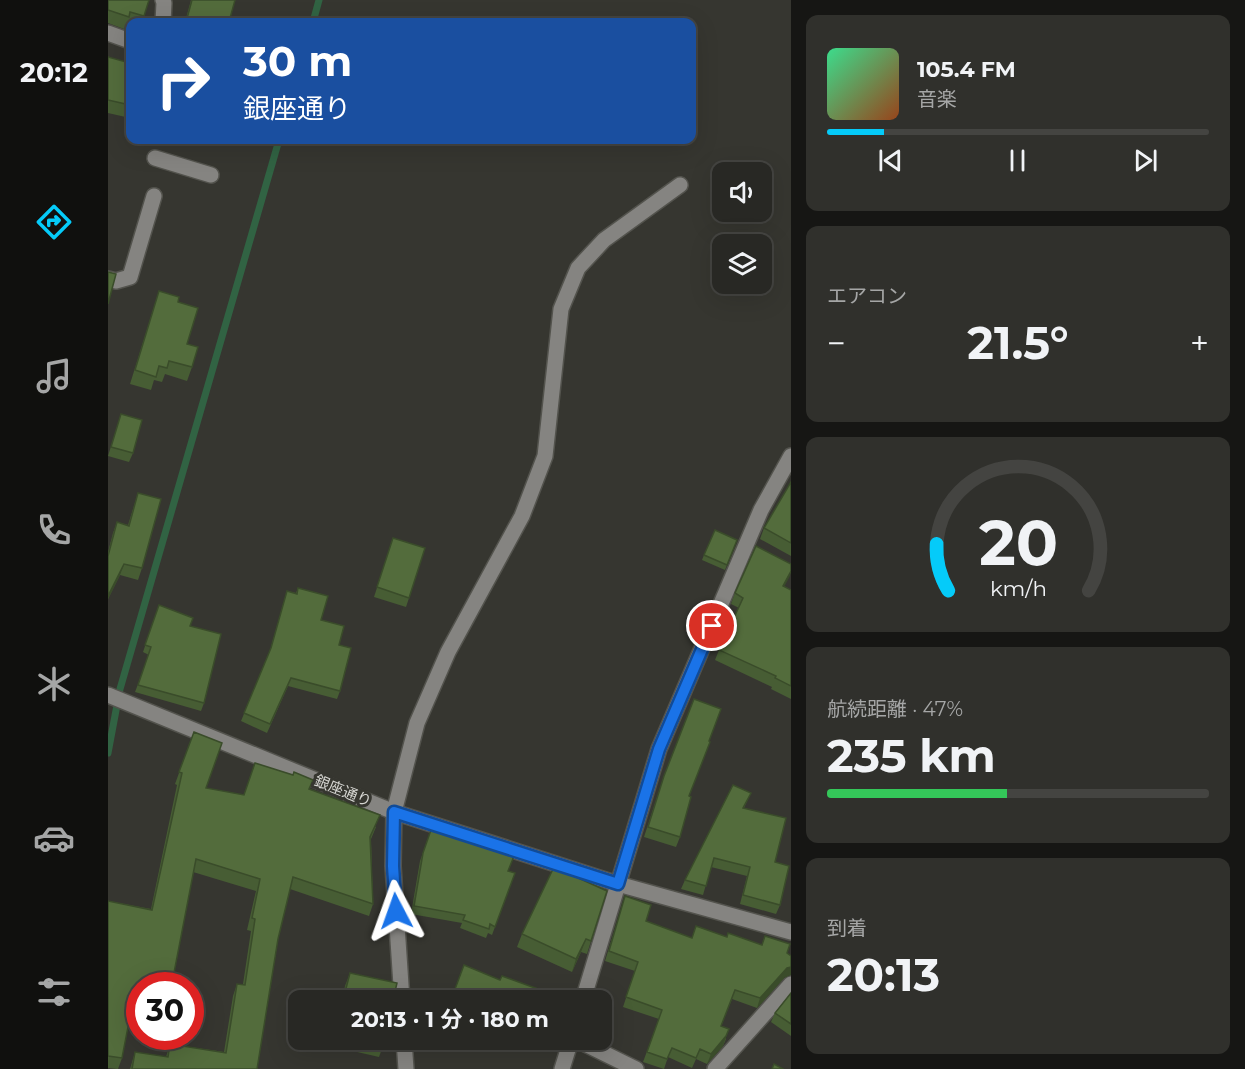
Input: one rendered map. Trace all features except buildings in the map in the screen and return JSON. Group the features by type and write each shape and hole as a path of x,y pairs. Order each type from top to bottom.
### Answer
{"street":[{"path":"163,0 163,18"},
{"path":"108,33 126,40"},
{"path":"155,158 211,175"},
{"path":"401,990 393,866 394,812 417,723 448,652 522,516 545,456 561,309 579,268 604,240 680,185"},
{"path":"108,279 116,281 130,277 154,196"},
{"path":"586,990 659,749 761,510 790,456"},
{"path":"747,543 764,553"},
{"name":"銀座通り","path":"108,695 394,812 618,884 790,932"},
{"path":"715,1069 790,984"},
{"path":"405,1050 406,1069"},
{"path":"562,1069 568,1050"},
{"path":"597,1050 636,1069"}],"waterway":[{"path":"314,18 319,0"},
{"path":"108,753 120,689 278,144"}],"route":[{"path":"396,911 393,866 394,812 618,884 659,749 712,626"}]}
